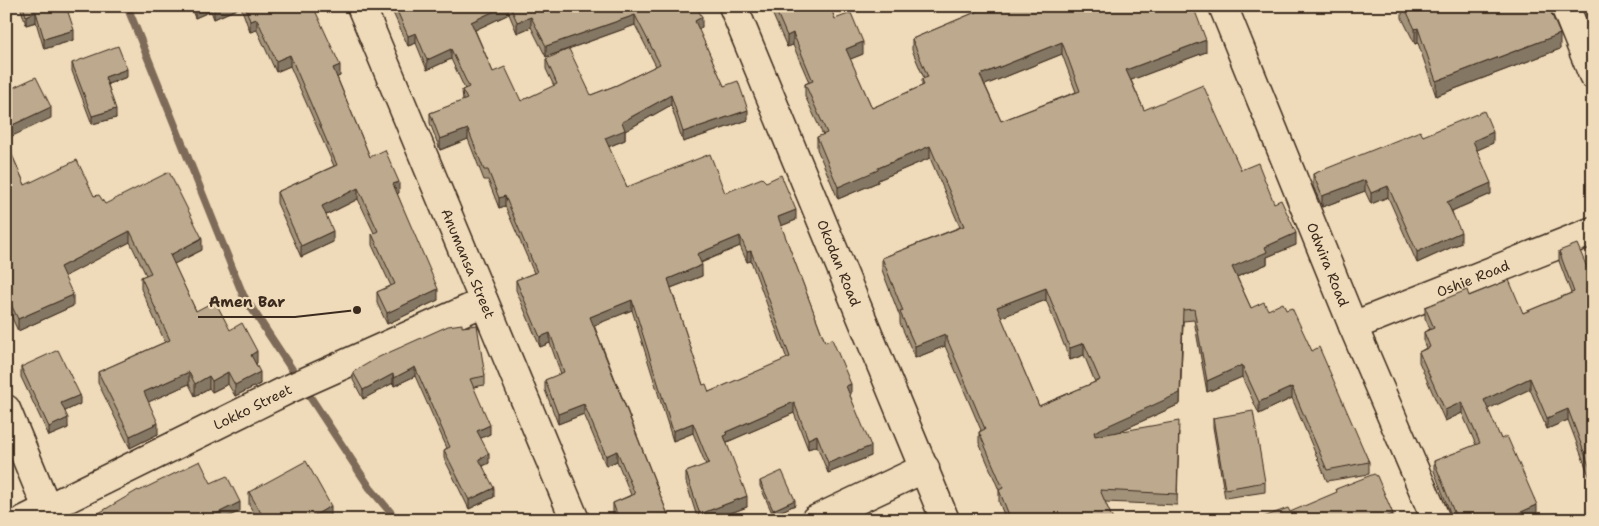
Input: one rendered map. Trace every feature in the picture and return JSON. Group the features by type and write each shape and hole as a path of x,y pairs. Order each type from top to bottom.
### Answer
{"street":[{"name":"Anumansa Street","path":"361,6 575,520"},
{"name":"Okodan Road","path":"733,6 945,520"},
{"name":"Odwira Road","path":"1223,6 1352,326 1436,520"},
{"path":"1565,6 1593,75"},
{"name":"Oshie Road","path":"1352,326 1593,231"},
{"name":"Lokko Street","path":"41,516 289,389 484,302"},
{"path":"6,409 41,516"},
{"path":"815,520 925,468"}],"building":[{"path":"23,6 66,6 74,30 44,39 36,12 26,16"},
{"path":"245,6 313,6 340,65 333,68 370,157 385,150 399,182 393,184 438,289 387,313 377,292 395,284 372,234 378,231 358,188 322,206 333,231 301,246 277,192 337,165 290,55 276,61 257,19 250,21"},
{"path":"395,6 505,6 471,22 493,72 505,67 521,101 557,84 546,59 569,49 591,95 617,85 660,64 635,15 546,46 531,17 517,22 510,6 696,6 702,17 695,21 724,86 738,81 748,110 683,132 671,95 622,122 625,130 605,138 627,187 710,154 725,193 762,178 766,182 781,175 796,210 778,217 825,342 832,339 851,384 846,386 871,446 828,463 817,435 808,439 794,402 726,432 727,435 724,436 747,496 700,514 686,472 709,463 693,423 673,431 632,300 590,317 670,520 619,520 613,503 635,494 617,451 606,456 584,404 558,414 545,380 564,372 550,333 540,337 516,280 537,272 505,196 499,198 488,170 484,170 468,129 440,139 430,113 467,99 462,90 469,87 451,49 427,60 416,33 408,36","holes":["740,236 747,252 751,251 790,357 709,392 706,384 703,385 668,279 702,265 697,254"]},
{"path":"774,6 830,6 835,19 851,13 863,42 846,49 872,108 924,85 922,79 928,77 912,39 990,6 1193,6 1206,40 1126,70 1144,110 1203,85 1241,170 1258,163 1274,203 1281,200 1296,233 1265,247 1267,252 1232,267 1251,308 1264,302 1268,310 1283,303 1286,310 1292,308 1312,351 1319,347 1369,462 1327,470 1292,387 1259,402 1242,365 1207,381 1194,309 1183,310 1180,393 1094,432 1095,436 1179,421 1177,494 1100,490 1113,520 1011,520 999,490 1003,488 979,432 985,429 945,334 915,346 900,312 903,311 882,258 964,226 930,146 838,187 817,137 827,133 805,84 813,81 793,33 787,36","holes":["1062,42 1080,91 1001,121 980,75","1046,288 1070,348 1084,343 1100,380 1039,406 997,307"]},
{"path":"1404,6 1548,6 1560,34 1436,81 1418,28 1415,29"},
{"path":"118,46 127,69 105,77 116,109 92,116 72,63"},
{"path":"36,77 51,107 6,128 6,91"},
{"path":"1484,111 1493,132 1473,141 1491,183 1447,202 1461,232 1417,252 1388,186 1371,193 1365,180 1322,196 1313,174 1420,131 1423,136"},
{"path":"6,141 25,185 77,160 94,196 99,195 105,204 169,172 202,238 170,255 196,311 215,301 230,330 242,323 257,351 251,355 260,372 235,385 228,372 212,381 209,376 195,384 189,372 144,392 158,423 130,436 98,372 170,340 141,277 151,273 130,231 60,267 73,295 18,319 6,294"},
{"path":"1577,244 1593,281 1593,467 1590,468 1568,409 1547,418 1530,378 1484,400 1501,439 1507,436 1537,505 1503,520 1457,520 1434,461 1480,443 1462,402 1445,410 1419,352 1430,347 1424,332 1434,328 1425,307 1467,290 1469,296 1509,280 1523,313 1574,292 1559,251"},
{"path":"462,324 462,327 477,325 485,376 470,379 490,425 477,431 489,454 479,459 494,488 469,500 444,450 450,447 415,367 394,378 393,374 363,390 353,372 379,357 448,326"},
{"path":"58,350 80,395 61,403 68,418 49,427 21,367"},
{"path":"1253,411 1265,482 1225,489 1213,418"},
{"path":"200,461 211,483 227,476 240,502 204,520 87,520 138,490"},
{"path":"306,461 331,506 306,520 265,520 249,492"},
{"path":"782,471 795,500 773,510 760,481"},
{"path":"1374,474 1377,476 1393,514 1378,520 1256,520 1288,508 1290,512 1337,492 1336,489"}],"waterway":[{"path":"127,6 243,295 370,488 397,520"}],"place":[{"name":"Amen Bar","path":"357,310"}]}
